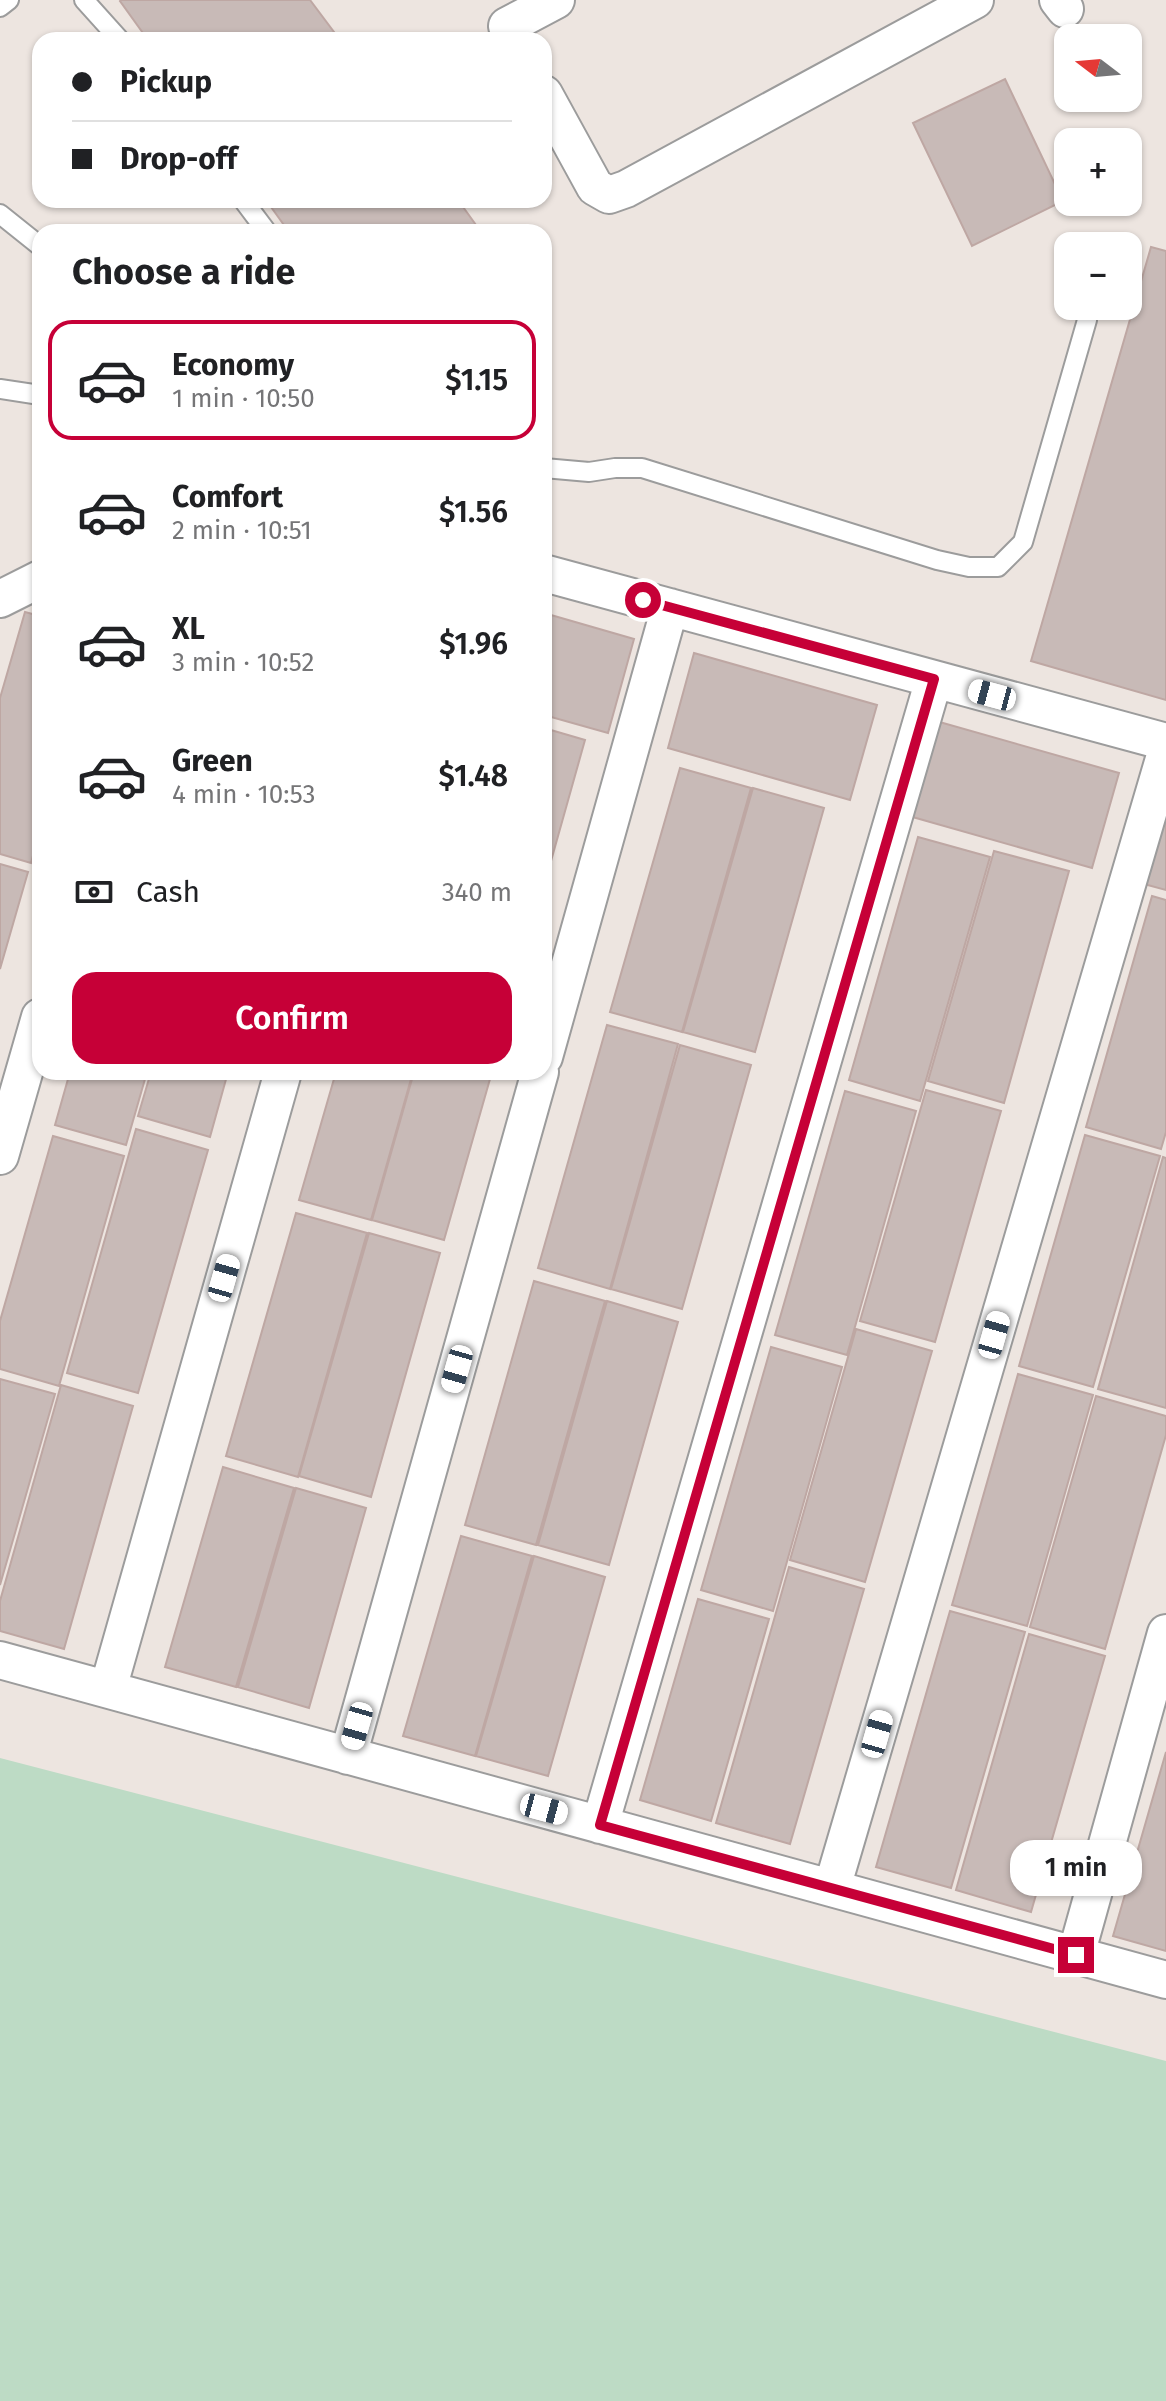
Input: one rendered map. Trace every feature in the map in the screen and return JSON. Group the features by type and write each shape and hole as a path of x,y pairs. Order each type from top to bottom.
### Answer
{"street":[{"path":"504,22 556,0"},
{"path":"552,109 595,187 609,195 626,189 975,0"},
{"path":"552,575 1166,742"},
{"path":"0,599 32,583"},
{"path":"552,1028 670,607"},
{"path":"600,1825 934,679"},
{"path":"832,1888 1166,752"},
{"path":"0,1156 32,1045"},
{"path":"108,1689 281,1080"},
{"path":"348,1756 538,1080"},
{"path":"1076,1955 1166,1633"},
{"path":"0,1660 1166,1980"}],"lane":[{"path":"0,7 9,0"},
{"path":"84,0 113,32"},
{"path":"0,214 32,240"},
{"path":"552,469 589,472 642,468 937,560 969,567 998,567 1023,542 1087,320"},
{"path":"0,389 32,394"}],"green space":[{"path":"0,1758 1166,2061 1166,2401 0,2401"}],"building":[{"path":"310,0 334,32 142,32 120,1"},
{"path":"1005,79 1054,182 1054,205 972,246 913,123"},
{"path":"272,208 464,208 475,224 283,224"},
{"path":"1151,247 1166,251 1166,700 1031,661 1130,320 1142,320 1142,278"},
{"path":"25,612 32,614 31,863 0,854 0,698"},
{"path":"552,615 634,639 608,733 552,717"},
{"path":"694,653 877,705 850,800 668,748"},
{"path":"936,721 1119,773 1092,868 909,816"},
{"path":"552,730 585,740 552,858"},
{"path":"680,768 751,788 682,1032 610,1012"},
{"path":"753,788 824,808 755,1052 683,1032"},
{"path":"1166,807 1166,890 1144,884"},
{"path":"918,837 990,857 920,1101 849,1080"},
{"path":"994,851 1069,871 1004,1103 928,1081"},
{"path":"0,864 28,872 0,969"},
{"path":"1152,896 1166,900 1166,1132 1161,1149 1086,1127"},
{"path":"607,1025 678,1044 610,1289 538,1268"},
{"path":"680,1045 751,1065 682,1309 611,1289"},
{"path":"68,1080 145,1080 126,1145 55,1125"},
{"path":"149,1080 226,1080 210,1137 138,1116"},
{"path":"334,1080 411,1080 371,1220 299,1200"},
{"path":"412,1080 490,1080 444,1240 372,1220"},
{"path":"926,1090 1001,1111 935,1342 860,1321"},
{"path":"845,1091 916,1111 847,1355 775,1335"},
{"path":"136,1129 208,1150 138,1393 67,1373"},
{"path":"1085,1135 1160,1156 1093,1387 1019,1366"},
{"path":"53,1136 124,1156 59,1386 0,1369 0,1321"},
{"path":"1163,1157 1166,1158 1166,1408 1098,1389"},
{"path":"296,1213 367,1233 298,1477 226,1456"},
{"path":"369,1233 440,1253 371,1497 299,1476"},
{"path":"534,1281 605,1301 536,1545 465,1525"},
{"path":"607,1301 678,1322 609,1565 538,1545"},
{"path":"856,1329 932,1351 865,1582 790,1560"},
{"path":"771,1347 842,1367 773,1611 701,1590"},
{"path":"1018,1374 1093,1395 1027,1626 952,1605"},
{"path":"0,1379 55,1394 0,1585"},
{"path":"61,1385 133,1406 64,1649 0,1631 0,1601"},
{"path":"1096,1396 1166,1416 1166,1435 1105,1649 1030,1627"},
{"path":"223,1467 294,1488 236,1687 165,1667"},
{"path":"296,1488 366,1508 309,1708 238,1687"},
{"path":"461,1536 532,1556 475,1756 403,1736"},
{"path":"534,1556 605,1577 548,1776 476,1756"},
{"path":"789,1567 864,1589 790,1844 716,1823"},
{"path":"698,1599 769,1619 711,1821 640,1800"},
{"path":"950,1611 1025,1632 951,1888 876,1867"},
{"path":"1029,1634 1105,1656 1031,1912 956,1890"},
{"path":"1166,1752 1166,1951 1113,1936"}],"route":[{"path":"643,600 934,679 600,1825 1076,1955"}]}
